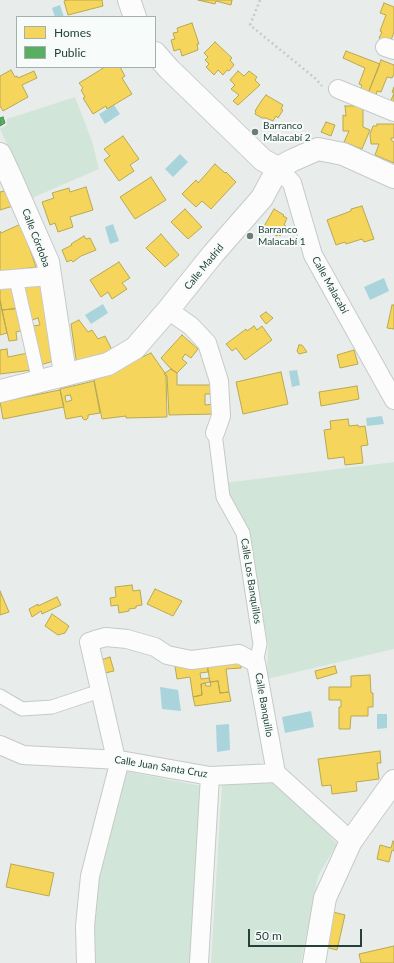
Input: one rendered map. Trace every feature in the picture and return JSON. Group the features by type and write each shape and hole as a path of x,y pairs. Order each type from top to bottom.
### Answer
{"street":[{"path":"129,0 135,16"},
{"name":"Calle Malacabí","path":"156,54 169,69 263,160 278,168 292,183 313,255 394,400"},
{"path":"338,89 394,112"},
{"path":"278,168 318,150 343,154 394,175"},
{"name":"Calle Córdoba","path":"0,154 6,182 48,262 65,374"},
{"name":"Calle Madrid","path":"0,391 108,364 135,348 213,254 262,198 278,168"},
{"path":"39,381 8,279 50,276"},
{"name":"Calle Los Banquillos","path":"168,310 191,326 207,343 219,381 221,416 215,433 223,497 243,533 260,644 256,663"},
{"name":"Calle Banquillo","path":"100,691 89,642 106,637 127,639 154,647 167,655 191,660 239,654 256,663 276,773"},
{"path":"0,696 22,709 52,707 100,691 118,759 90,876 85,926 86,963"},
{"name":"Calle Juan Santa Cruz","path":"0,745 23,755 118,759 210,776 276,773"},
{"path":"276,773 351,841"},
{"path":"199,963 210,776"},
{"path":"314,963 325,898 351,841 394,781"}],"path":[{"path":"260,0 250,25 316,79 322,86 338,89"}],"green space":[{"path":"75,97 92,141 99,169 32,198 0,129 7,125 7,119"},
{"path":"394,462 394,649 267,679 268,645 249,533 224,483"},
{"path":"124,771 202,786 192,963 94,963 92,914 96,870"},
{"path":"274,782 301,802 337,844 318,876 301,963 211,963 222,783"}],"water":[{"path":"60,5 64,16 55,16 52,8"},
{"path":"114,105 120,114 105,124 99,114"},
{"path":"180,154 188,162 173,177 165,169"},
{"path":"113,224 119,241 110,244 105,227"},
{"path":"384,278 389,291 370,300 364,287"},
{"path":"103,304 108,313 91,324 85,315"},
{"path":"297,370 300,385 292,387 289,371"},
{"path":"382,416 384,424 367,426 366,418"},
{"path":"160,687 178,690 181,711 162,709"},
{"path":"311,711 314,727 285,733 282,717"},
{"path":"377,714 387,714 387,728 377,729"},
{"path":"229,724 230,750 217,752 216,725"}],"building: Homes":[{"path":"102,0 103,6 68,15 64,1"},
{"path":"198,0 232,0 231,5 216,1 215,4"},
{"path":"384,3 394,7 394,32 390,43 379,38 386,15 380,13"},
{"path":"192,23 199,44 197,44 198,50 182,56 180,49 174,51 171,40 175,39 173,33 178,32 177,28"},
{"path":"215,42 232,58 230,60 234,65 223,75 218,70 214,75 206,67 209,64 205,60 208,57 204,53"},
{"path":"346,51 380,64 367,96 359,92 362,85 359,84 365,68 343,58"},
{"path":"381,60 394,65 394,74 392,78 387,77 381,92 377,91 375,99 367,96"},
{"path":"103,68 121,68 125,76 122,78 132,94 107,109 106,106 93,114 83,98 85,97 81,90 83,88 79,83"},
{"path":"11,70 15,77 17,76 18,78 34,71 37,78 22,85 28,97 3,111 0,106 0,76"},
{"path":"238,71 244,76 249,71 257,77 255,80 260,85 238,105 233,101 239,95 231,89 235,85 230,80"},
{"path":"394,93 394,107 389,105"},
{"path":"266,95 283,105 281,109 283,110 278,118 276,116 273,121 255,114 255,111"},
{"path":"345,106 363,106 363,127 370,130 362,149 344,142 349,131 343,131 343,115 346,116"},
{"path":"326,122 335,125 331,136 321,132"},
{"path":"377,124 394,124 394,138 391,138 391,140 394,142 394,163 375,155 379,144 371,144 370,134 373,126 377,126"},
{"path":"123,136 139,159 130,165 134,171 119,181 104,160 110,156 104,149"},
{"path":"215,164 236,182 211,209 202,201 196,207 182,194 196,180 198,183"},
{"path":"151,177 166,200 135,219 120,197"},
{"path":"86,187 93,210 70,217 73,227 58,232 55,223 50,225 42,202 54,198 52,193 69,188 70,192"},
{"path":"4,191 13,206 0,210 0,192"},
{"path":"362,206 374,239 364,242 362,239 346,244 345,242 336,245 327,220 351,211 351,209"},
{"path":"185,209 202,227 188,239 171,222"},
{"path":"274,209 287,218 284,225 286,226 280,236 278,234 277,236 263,228"},
{"path":"21,224 36,267 0,272 0,231 1,233"},
{"path":"161,234 179,255 165,267 146,248"},
{"path":"84,236 86,239 90,238 96,250 81,256 73,262 71,260 67,262 62,250"},
{"path":"119,262 130,278 122,283 127,289 112,299 108,292 101,297 90,280"},
{"path":"17,284 21,308 2,310 0,287"},
{"path":"19,284 43,284 57,360 40,365","holes":["38,318 40,325 33,326 32,320"]},
{"path":"0,301 7,333 0,335"},
{"path":"392,305 394,305 394,329 387,328"},
{"path":"21,308 25,330 16,332 17,340 9,341 2,310"},
{"path":"266,312 273,318 266,324 260,316"},
{"path":"79,320 88,332 92,330 98,339 105,336 112,350 100,356 77,361 71,324"},
{"path":"254,326 257,330 262,326 272,340 245,360 236,348 232,351 226,344 246,329 247,331"},
{"path":"182,335 198,349 191,358 185,354 182,359 187,363 177,373 161,358"},
{"path":"299,345 302,345 307,352 299,354 297,351"},
{"path":"7,349 8,357 28,353 32,370 0,374 0,350"},
{"path":"354,350 358,364 340,368 337,355"},
{"path":"151,353 166,376 167,417 126,418 126,416 102,419 93,375 118,368"},
{"path":"171,369 177,373 177,385 213,385 214,394 205,394 205,405 214,404 215,414 169,415 167,376 165,373"},
{"path":"281,372 288,404 243,414 236,382"},
{"path":"94,381 100,413 88,415 86,420 83,419 82,416 66,419 60,389","holes":["70,395 72,400 66,402 65,396"]},
{"path":"357,386 359,399 321,406 319,392"},
{"path":"60,390 64,407 3,419 0,402"},
{"path":"348,419 349,426 365,426 368,445 361,446 363,463 345,465 344,457 328,459 324,430 331,429 330,421"},
{"path":"132,585 133,591 140,590 142,605 129,609 129,611 119,613 118,605 111,606 110,598 116,597 115,587"},
{"path":"155,589 182,601 173,616 147,604"},
{"path":"0,591 9,612 0,615"},
{"path":"57,597 61,605 42,614 41,611 32,617 29,609"},
{"path":"52,614 69,626 65,633 58,635 45,626"},
{"path":"110,657 114,671 105,673 101,660"},
{"path":"174,660 207,663 208,672 200,673 201,679 209,678 210,682 201,684 202,695 193,697 190,677 177,679"},
{"path":"225,661 241,664 241,668 226,669 229,692 220,693 218,681 210,682 207,663"},
{"path":"335,666 337,673 317,679 315,671"},
{"path":"370,675 371,693 373,693 373,707 368,707 368,716 351,716 350,729 339,729 339,707 341,707 341,700 329,700 329,687 351,687 351,676"},
{"path":"218,681 220,693 229,692 231,701 195,706 193,697 202,695 201,684 205,683 206,686 211,686 210,682"},
{"path":"380,751 381,763 377,763 379,779 356,782 357,791 332,794 331,785 322,786 318,759"},
{"path":"393,841 394,851 392,850 389,862 377,859 380,845 391,848"},
{"path":"11,864 54,873 49,896 6,887"},
{"path":"333,912 345,915 337,950 325,947"},
{"path":"394,946 394,963 361,963 359,954"}],"building: Public":[{"path":"3,117 5,123 0,126 0,118"}],"place":[{"name":"Barranco Malacabí 2","path":"255,132"},
{"name":"Barranco Malacabí 1","path":"250,236"}]}
